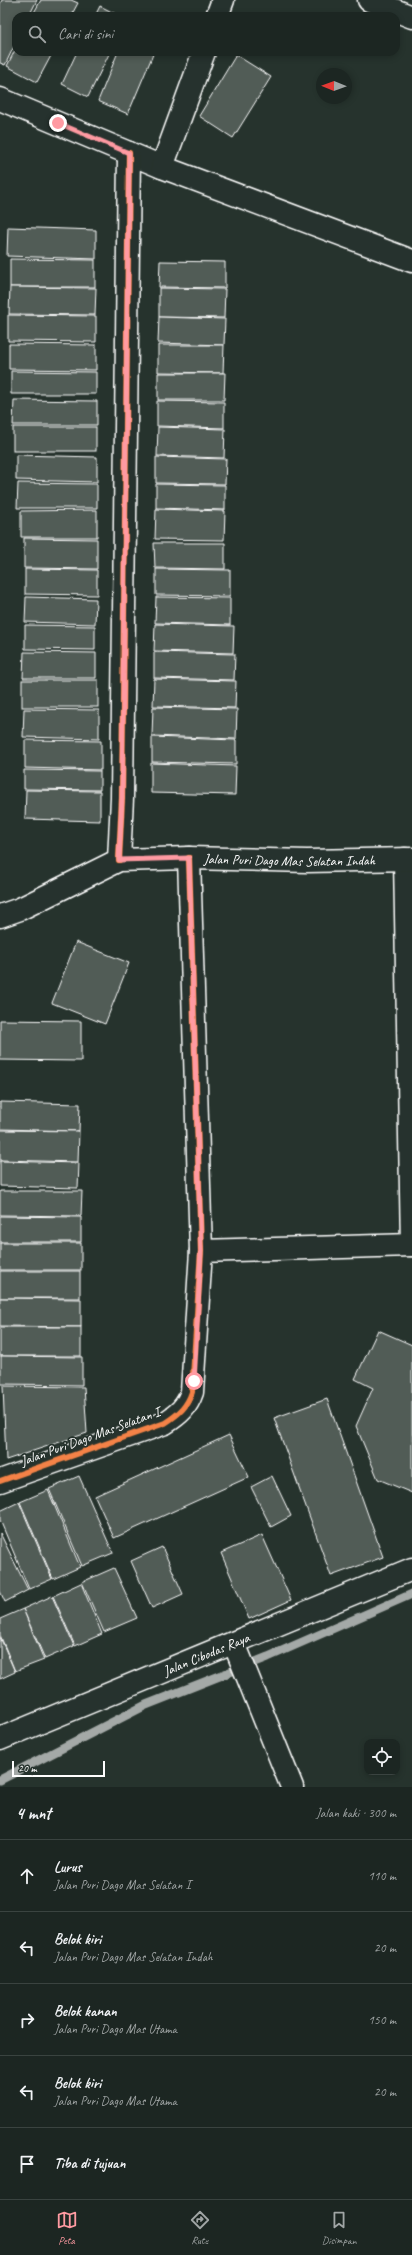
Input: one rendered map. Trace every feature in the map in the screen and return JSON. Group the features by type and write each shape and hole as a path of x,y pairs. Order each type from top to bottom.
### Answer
{"street":[{"path":"218,12 223,0"},
{"path":"369,0 399,12"},
{"path":"400,12 412,17"},
{"path":"162,167 203,56"},
{"path":"0,99 162,167 412,261"},
{"path":"0,916 20,909 119,860 122,798 129,153"},
{"name":"Jalan Puri Dago Mas Selatan Indah","path":"119,860 189,858 307,861 408,859"},
{"name":"Jalan Puri Dago Mas Selatan I","path":"0,1481 166,1423 180,1414 189,1403 194,1381 201,1251 189,858"},
{"path":"201,1251 412,1245 408,859"},
{"name":"Jalan Cibodas Raya","path":"0,1739 237,1649 412,1570"},
{"path":"237,1649 292,1787"}],"building":[{"path":"2,0 37,0 31,12 12,12 12,50 5,65 0,63 0,4"},
{"path":"41,0 71,0 78,3 73,12 34,12"},
{"path":"100,6 112,12 97,12"},
{"path":"12,56 51,56 37,82 7,66"},
{"path":"75,56 108,56 88,97 62,84"},
{"path":"116,56 152,56 128,114 98,101"},
{"path":"235,56 271,77 233,138 199,116"},
{"path":"8,227 96,230 96,259 7,256"},
{"path":"10,259 95,260 95,287 10,287"},
{"path":"160,261 225,262 225,288 159,287"},
{"path":"10,287 96,288 95,315 9,314"},
{"path":"159,288 225,289 224,318 159,317"},
{"path":"8,315 96,316 96,342 8,341"},
{"path":"159,317 225,319 224,345 158,343"},
{"path":"9,344 96,345 96,370 9,369"},
{"path":"158,345 224,345 223,373 158,372"},
{"path":"11,371 96,372 96,394 11,394"},
{"path":"158,373 225,373 224,400 158,400"},
{"path":"14,400 97,401 97,425 13,425"},
{"path":"157,401 224,402 224,428 157,426"},
{"path":"13,427 96,427 96,451 13,451"},
{"path":"158,427 225,429 224,458 157,456"},
{"path":"16,455 97,457 97,482 16,480"},
{"path":"156,457 226,459 225,484 156,483"},
{"path":"18,483 97,484 97,508 17,508"},
{"path":"156,484 225,485 225,510 156,508"},
{"path":"156,509 225,511 224,540 155,539"},
{"path":"97,510 97,537 21,537 21,511"},
{"path":"24,538 97,539 97,569 24,568"},
{"path":"154,543 225,543 225,569 155,568"},
{"path":"25,569 97,570 97,595 25,594"},
{"path":"156,569 230,570 230,596 156,595"},
{"path":"26,597 96,599 95,624 25,622"},
{"path":"156,597 230,598 230,625 155,623"},
{"path":"155,624 234,626 233,653 154,651"},
{"path":"25,625 95,626 95,650 25,649"},
{"path":"24,652 96,653 96,678 23,678"},
{"path":"154,652 235,654 234,680 154,678"},
{"path":"154,679 236,681 235,708 153,706"},
{"path":"22,680 98,680 98,707 22,707"},
{"path":"153,707 237,709 236,739 152,736"},
{"path":"24,709 99,710 99,739 23,737"},
{"path":"152,737 236,740 236,764 152,762"},
{"path":"25,740 101,741 101,770 25,768"},
{"path":"151,763 236,766 235,795 151,793"},
{"path":"24,770 100,771 100,790 24,789"},
{"path":"26,790 100,791 100,821 25,819"},
{"path":"76,942 129,963 105,1024 52,1003"},
{"path":"0,1020 81,1021 81,1061 0,1060"},
{"path":"0,1102 80,1104 79,1131 0,1129"},
{"path":"0,1130 79,1131 78,1162 0,1160"},
{"path":"0,1161 79,1163 78,1188 0,1186"},
{"path":"0,1191 82,1191 81,1216 0,1215"},
{"path":"0,1216 81,1217 81,1242 0,1242"},
{"path":"0,1243 81,1243 81,1270 0,1270"},
{"path":"0,1271 80,1271 80,1298 0,1298"},
{"path":"0,1298 81,1299 81,1327 0,1326"},
{"path":"0,1327 81,1327 81,1356 0,1356"},
{"path":"378,1330 412,1345 412,1493 378,1479 356,1426 373,1388 355,1379"},
{"path":"1,1356 82,1357 82,1385 1,1384"},
{"path":"3,1386 84,1387 87,1433 6,1460"},
{"path":"327,1399 383,1557 331,1576 274,1418"},
{"path":"229,1435 249,1477 114,1538 95,1496"},
{"path":"79,1476 113,1553 82,1566 49,1489"},
{"path":"272,1476 291,1516 271,1527 251,1487"},
{"path":"48,1490 80,1567 53,1579 20,1502"},
{"path":"19,1502 52,1579 29,1589 0,1520 0,1511"},
{"path":"0,1533 28,1590 5,1602 0,1591"},
{"path":"262,1535 291,1600 249,1619 221,1553"},
{"path":"162,1547 183,1594 152,1608 131,1561"},
{"path":"114,1568 137,1618 104,1632 82,1582"},
{"path":"81,1583 102,1634 75,1646 53,1596"},
{"path":"52,1596 74,1646 45,1659 23,1609"},
{"path":"23,1609 44,1660 15,1671 0,1635 0,1619"},
{"path":"0,1637 15,1672 0,1679"}],"waterway":[{"path":"0,1780 146,1705 268,1657 412,1594"}],"cycle path":[{"path":"119,860 122,798 129,153"},
{"path":"0,1481 165,1423 182,1410 188,1402 192,1392 201,1251 189,858"}],"route":[{"path":"58,123 129,153 122,798 119,860 189,858 201,1251 194,1381"}]}
